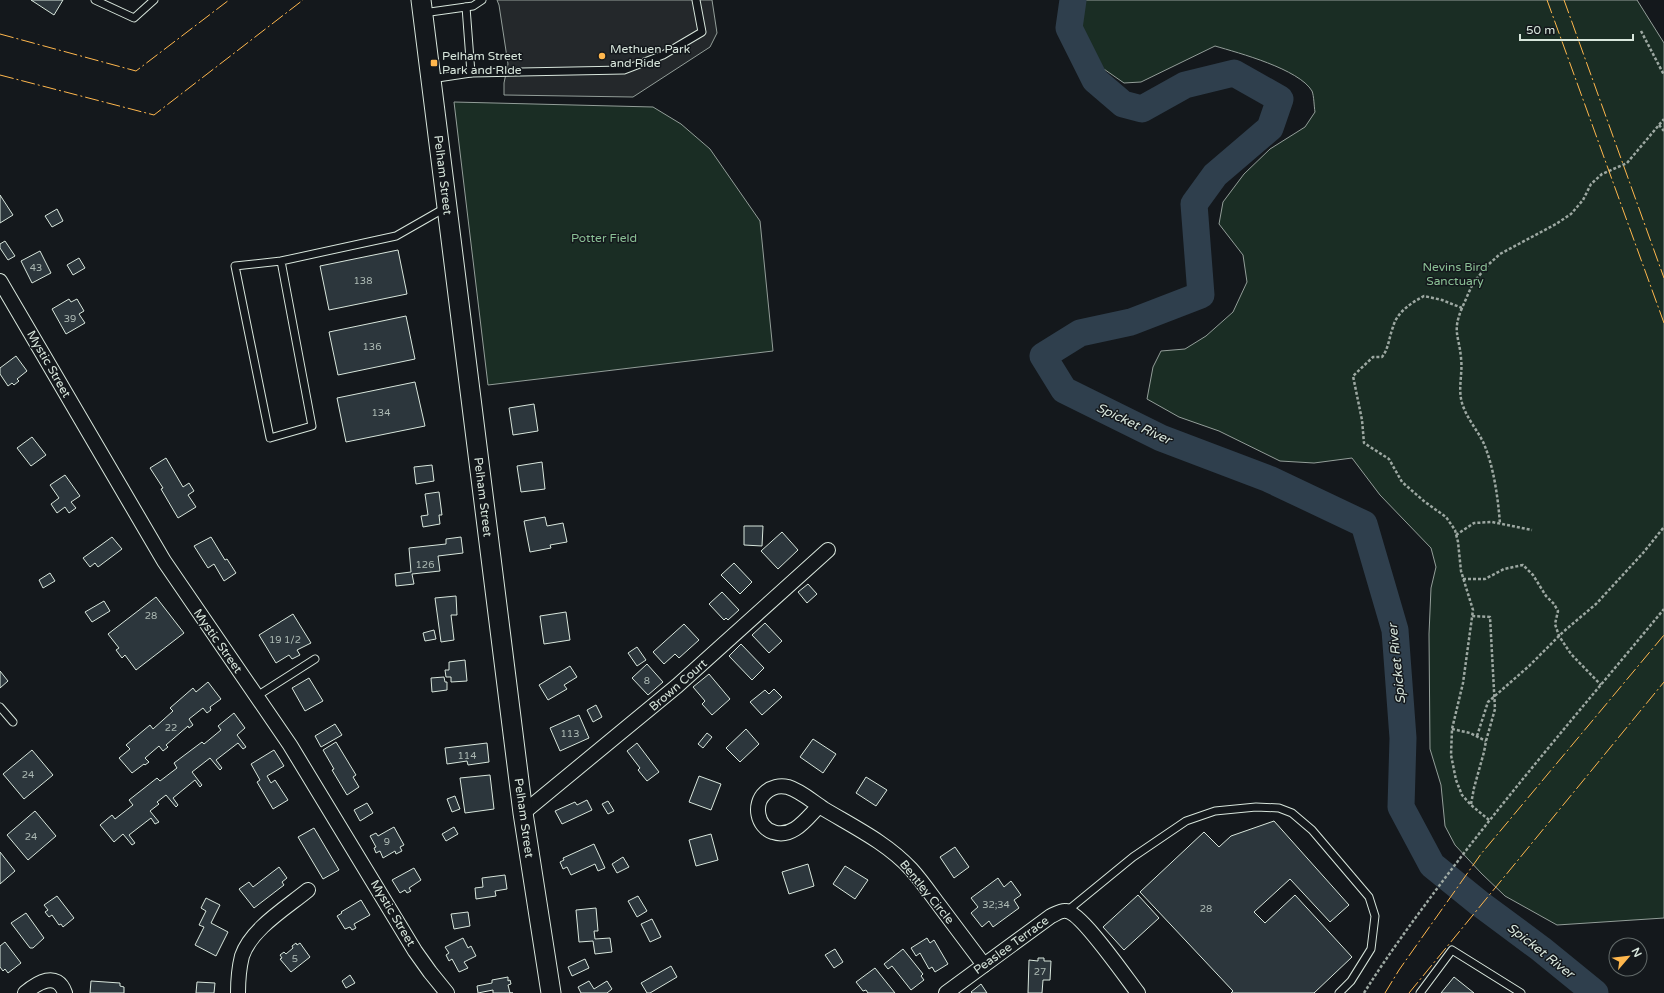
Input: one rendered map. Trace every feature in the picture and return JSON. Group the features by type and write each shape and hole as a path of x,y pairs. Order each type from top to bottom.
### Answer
{"main road":[{"name":"Pelham Street","path":"422,6 523,813 551,993"}],"street":[{"name":"Mystic Street","path":"0,281 164,561 185,594 257,696 309,775 416,951 430,972 447,993"},
{"name":"Brown Court","path":"523,813 677,686 828,550"},
{"name":"Bentley Circle","path":"819,806 889,849 902,860 921,881 984,965"},
{"path":"238,993 238,977 242,956 255,933 308,890"},
{"name":"Peaslee Terrace","path":"946,993 1051,916 1061,911 1067,911"},
{"path":"1067,911 1092,934 1138,993"},
{"path":"25,993 43,980 50,980 62,988"}],"lane":[{"path":"95,0 134,18 154,0"},
{"path":"422,6 466,7 473,6 482,0"},
{"path":"431,79 471,73 624,70 663,56 702,32 696,0"},
{"path":"466,7 471,73"},
{"path":"281,261 312,426 270,438 235,266 281,261 396,236 447,207"},
{"path":"257,696 315,659"},
{"path":"0,707 13,722"},
{"path":"1067,911 1133,857 1186,821 1215,811 1256,807 1279,808 1292,813 1312,830 1369,897 1374,916 1371,949 1351,982 1339,993"},
{"path":"1420,993 1452,950 1520,993"}],"path":[{"path":"1641,31 1664,75"},
{"path":"1500,524 1494,482 1484,444 1463,406 1459,388 1461,358 1456,338 1456,321 1473,283 1488,265 1500,254 1556,224 1571,214 1582,200 1591,184 1602,174 1627,164 1664,119"},
{"path":"1659,125 1664,131"},
{"path":"1462,308 1424,296 1398,316 1393,326 1387,350 1382,357 1373,357 1353,376 1362,420 1364,443 1389,459 1402,482 1425,502 1446,517 1455,530 1463,579 1473,610 1463,683 1452,729 1451,756 1456,780 1462,795 1471,805 1489,820"},
{"path":"1456,535 1474,524 1492,522 1532,530"},
{"path":"1477,736 1484,710 1488,702 1596,604 1614,586 1664,527"},
{"path":"1463,579 1485,579 1504,569 1523,565 1533,575 1546,596 1554,604 1558,611 1555,624 1559,636 1571,654 1601,685"},
{"path":"1364,993 1378,970 1489,820 1664,610"},
{"path":"1471,805 1474,788 1495,709 1490,617 1472,616"},
{"path":"1452,729 1477,736 1486,741"}],"green space":[{"name":"Nevins Bird Sanctuary","path":"1080,0 1637,0 1664,43 1664,918 1557,925 1505,896 1455,845 1445,826 1441,785 1430,749 1429,634 1431,588 1436,567 1431,548 1380,495 1352,458 1314,463 1280,461 1219,431 1179,417 1147,399 1153,367 1161,351 1185,349 1206,336 1233,312 1247,282 1243,255 1219,224 1223,202 1244,174 1270,149 1305,127 1315,112 1313,96 1312,91 1305,83 1282,69 1215,46 1141,82 1124,83 1101,67 1084,38 1079,8"},
{"name":"Potter Field","path":"454,102 653,107 681,124 710,149 760,221 773,351 488,385"}],"shaded area":[{"name":"Methuen Park and Ride","path":"497,0 712,0 717,33 710,47 633,97 504,95 504,83 508,64"}],"building":[{"path":"31,0 63,0 54,15"},
{"path":"0,195 13,215 0,223"},
{"path":"57,209 63,221 52,227 45,216"},
{"path":"5,241 15,256 8,260 0,248 0,244"},
{"path":"398,250 407,294 329,310 320,266"},
{"path":"40,251 51,273 32,283 21,261"},
{"path":"79,258 85,268 73,275 67,265"},
{"path":"69,299 71,302 77,299 84,311 79,314 85,323 66,334 52,309"},
{"path":"406,316 415,359 338,375 329,332"},
{"path":"16,356 27,371 17,379 19,381 14,385 12,383 8,386 0,374 0,368"},
{"path":"415,382 425,426 346,442 337,398"},
{"path":"534,404 538,431 513,435 509,408"},
{"path":"32,437 46,455 31,466 17,448"},
{"path":"166,458 183,487 189,483 194,491 188,495 196,507 178,518 161,489 163,488 150,468"},
{"path":"542,462 545,489 521,492 517,466"},
{"path":"432,465 434,481 416,484 414,467"},
{"path":"65,475 80,496 71,502 76,508 69,513 65,507 57,513 51,504 59,498 50,485"},
{"path":"439,492 442,515 439,515 440,524 423,527 421,516 428,515 425,494"},
{"path":"545,517 547,526 563,523 567,542 550,545 551,548 530,552 524,521"},
{"path":"744,526 763,526 762,546 744,545"},
{"path":"782,532 798,550 778,569 761,551"},
{"path":"112,537 122,549 98,567 95,563 90,567 83,558"},
{"path":"211,537 225,560 227,559 236,573 224,581 214,564 208,568 194,546"},
{"path":"461,537 463,553 438,556 440,571 412,574 414,584 396,586 395,574 411,572 409,548 446,544 446,539"},
{"path":"734,563 752,582 740,594 721,575"},
{"path":"50,573 55,581 43,588 39,580"},
{"path":"808,584 817,594 807,603 798,592"},
{"path":"722,592 739,610 728,620 726,618 724,620 709,604"},
{"path":"456,596 457,615 451,615 454,640 441,642 435,598"},
{"path":"156,597 184,633 136,670 125,655 122,658 116,650 119,648 108,634"},
{"path":"104,601 110,611 92,622 85,612"},
{"path":"566,612 570,640 544,644 540,616"},
{"path":"293,614 311,643 297,650 300,655 292,659 289,655 276,663 259,635"},
{"path":"765,623 782,641 769,653 752,635"},
{"path":"684,624 699,640 679,658 675,654 664,664 653,652"},
{"path":"434,630 436,639 425,641 423,633"},
{"path":"741,644 764,668 752,680 729,656"},
{"path":"637,647 646,660 637,666 628,653"},
{"path":"465,660 467,681 451,682 451,677 446,677 445,670 449,670 449,662"},
{"path":"647,664 663,682 648,695 632,678"},
{"path":"570,666 577,677 564,685 567,689 548,700 539,685"},
{"path":"0,671 8,681 0,688"},
{"path":"709,674 730,699 712,715 702,704 705,701 693,687"},
{"path":"444,677 445,682 447,682 447,690 432,692 431,678"},
{"path":"309,678 323,701 305,711 292,688"},
{"path":"208,682 221,699 210,707 211,710 207,713 203,708 189,719 193,725 189,728 188,726 166,745 168,747 163,751 159,746 145,758 149,762 132,773 119,758 130,749 126,745 150,725 153,729 173,711 170,708 193,688 196,692"},
{"path":"774,689 782,697 762,715 750,702 765,690 769,694"},
{"path":"596,705 602,717 593,722 587,710"},
{"path":"234,713 245,728 237,735 246,747 243,749 238,743 216,760 222,768 220,770 210,758 192,772 202,785 200,787 195,780 173,798 178,805 176,807 166,795 157,802 159,804 150,811 159,822 155,824 151,818 129,835 135,843 132,845 123,834 114,842 100,825 112,815 115,819 133,805 129,800 157,778 160,781 177,768 174,763 202,742 204,744 221,730 218,726"},
{"path":"579,715 589,738 560,751 550,728"},
{"path":"335,724 342,735 321,747 315,736"},
{"path":"746,729 759,744 740,762 726,748"},
{"path":"707,733 712,737 703,748 698,744"},
{"path":"813,739 836,754 823,773 800,757"},
{"path":"336,742 356,775 353,777 359,787 347,795 332,770 334,769 323,750"},
{"path":"487,743 489,762 468,765 467,761 447,764 445,748"},
{"path":"637,743 659,772 647,781 638,770 640,768 627,751"},
{"path":"32,750 53,775 24,799 3,774"},
{"path":"274,750 284,766 267,776 271,783 275,780 288,800 273,809 257,782 260,780 251,764"},
{"path":"490,775 494,809 465,813 460,778"},
{"path":"699,776 721,784 711,810 689,802"},
{"path":"866,777 887,790 876,806 856,793"},
{"path":"455,796 460,809 452,812 447,799"},
{"path":"587,800 592,810 562,824 555,811 575,802 577,805"},
{"path":"608,801 614,811 608,814 602,804"},
{"path":"367,803 373,813 360,821 354,810"},
{"path":"35,811 56,836 28,860 7,835"},
{"path":"1274,821 1349,905 1330,922 1290,879 1254,912 1265,923 1295,895 1352,957 1314,993 1231,993 1233,991 1140,892 1204,832 1219,847 1231,836"},
{"path":"394,827 404,845 400,847 402,851 396,854 395,851 383,858 380,851 376,853 374,848 376,847 370,836 376,833 378,836"},
{"path":"454,827 458,834 446,841 442,834"},
{"path":"314,828 339,870 323,879 298,837"},
{"path":"711,834 718,860 696,866 689,840"},
{"path":"594,844 605,868 598,871 595,864 571,875 567,867 563,869 560,862 564,860 563,858"},
{"path":"955,847 969,867 954,878 940,857"},
{"path":"0,852 15,871 0,884"},
{"path":"623,857 629,867 617,873 612,864"},
{"path":"808,864 814,886 789,894 782,872"},
{"path":"845,866 868,880 855,899 833,884"},
{"path":"279,867 287,878 282,882 284,885 254,908 239,889 249,882 253,887"},
{"path":"414,868 421,880 409,888 411,891 407,893 405,890 400,893 392,880"},
{"path":"505,875 507,889 495,891 496,896 476,899 475,888 483,887 482,878"},
{"path":"998,878 1004,887 1011,881 1021,895 1014,900 1019,908 993,927 989,921 982,927 971,913 978,907 971,898"},
{"path":"1138,895 1159,918 1124,950 1103,927"},
{"path":"57,896 74,918 63,927 61,924 59,925 52,915 49,917 45,912 48,910 44,905"},
{"path":"638,896 647,911 637,917 628,901"},
{"path":"206,898 220,905 211,923 228,932 216,956 195,945 204,927 199,925 206,911 201,908"},
{"path":"361,900 370,915 354,924 356,928 352,930 350,927 345,929 337,916"},
{"path":"596,908 598,931 594,931 595,939 610,938 612,952 595,954 593,941 579,942 576,910"},
{"path":"468,912 470,926 454,929 451,914"},
{"path":"26,913 44,938 33,948 30,948 11,923"},
{"path":"652,919 661,937 650,942 641,924"},
{"path":"463,938 468,948 471,946 476,956 464,962 468,968 459,972 452,959 449,961 446,955 449,953 445,947"},
{"path":"927,938 930,943 934,940 948,964 935,972 932,967 929,969 920,953 916,956 911,948"},
{"path":"5,942 21,963 8,973 5,969 3,971 0,967 0,946"},
{"path":"296,943 297,945 300,943 310,957 291,972 280,959 282,958 280,955 284,952 286,954"},
{"path":"835,949 843,962 834,968 825,955"},
{"path":"903,949 923,974 921,976 924,980 911,990 892,966 888,969 884,964"},
{"path":"1038,958 1044,958 1044,961 1051,961 1050,980 1043,980 1042,993 1028,993 1029,960 1038,961"},
{"path":"585,959 589,968 572,976 568,967"},
{"path":"671,966 677,977 650,993 647,993 641,983"},
{"path":"875,968 895,993 868,993 866,990 863,991 856,982"},
{"path":"350,975 355,983 346,988 342,981"},
{"path":"508,977 508,981 510,980 511,984 508,985 510,993 493,993 493,990 478,993 477,986 492,983 492,980"},
{"path":"1454,977 1474,993 1441,993"},
{"path":"91,981 120,983 120,986 124,987 124,993 90,993"},
{"path":"589,981 594,989 607,981 612,989 607,993 581,993 578,987"},
{"path":"197,982 215,983 214,993 196,993"},
{"path":"981,984 987,993 971,992"}],"waterway":[{"name":"Spicket River","path":"1073,0 1069,28 1095,80 1123,104 1142,109 1185,85 1234,73 1280,99 1270,128 1215,175 1194,204 1201,295 1131,322 1080,333 1043,356 1064,390 1161,438 1269,479 1364,524 1395,630 1403,738 1401,807 1432,865 1479,903 1541,949 1595,993"}],"power":[{"path":"0,34 136,71 229,0"},
{"path":"0,75 154,115 303,0"},
{"path":"1547,0 1664,323"},
{"path":"1564,0 1664,278"},
{"path":"1385,993 1399,970 1481,854 1664,635"},
{"path":"1409,993 1664,682"}],"place":[{"name":"Methuen Park and Ride","path":"602,56"},
{"name":"Pelham Street Park and RIde","path":"434,63"}]}
